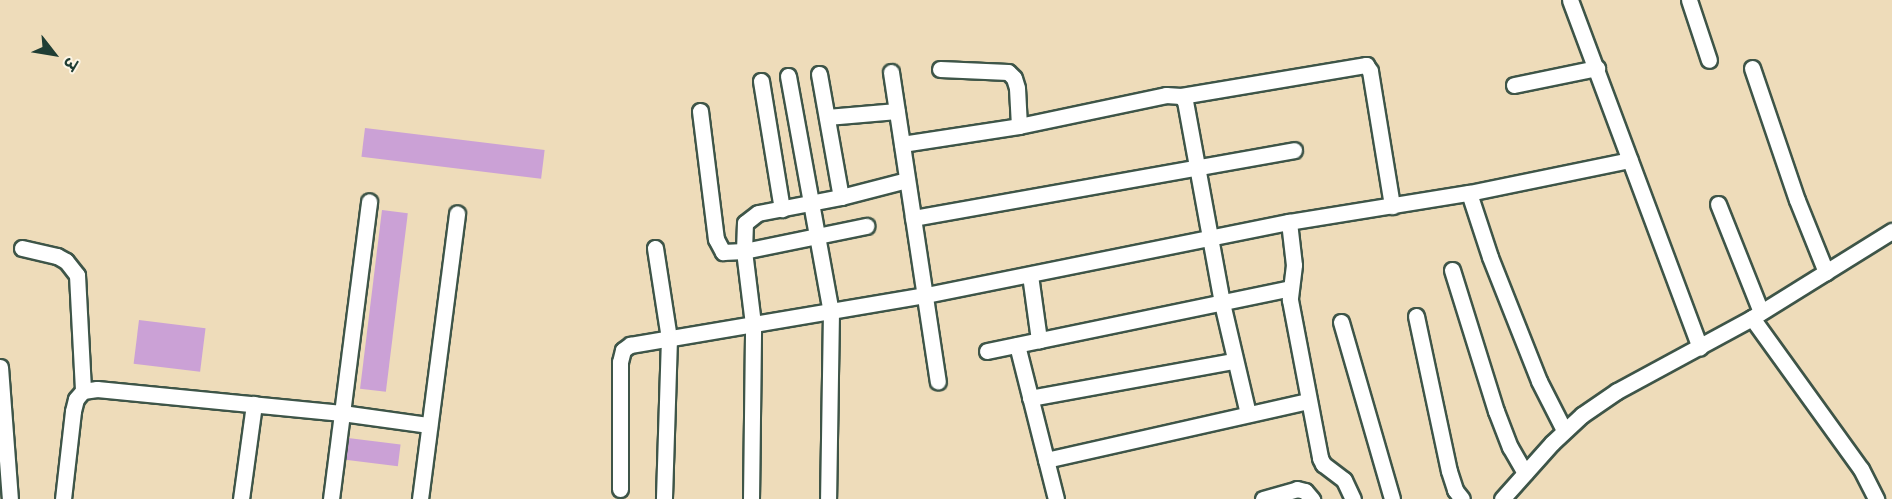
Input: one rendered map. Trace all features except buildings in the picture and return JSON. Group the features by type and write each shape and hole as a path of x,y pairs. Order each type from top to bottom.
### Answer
{"street":[{"path":"1570,0 1700,348"},
{"path":"1689,0 1708,60"},
{"path":"902,144 1019,126 1166,95 1181,96 1366,65 1370,71 1392,206"},
{"path":"1514,85 1597,68"},
{"path":"1752,68 1797,200 1826,272"},
{"path":"940,69 1008,72 1014,78 1017,88 1019,126"},
{"path":"891,72 938,381"},
{"path":"819,74 841,197"},
{"path":"788,76 831,312 828,499"},
{"path":"761,81 782,209"},
{"path":"1181,96 1185,101 1222,303 1248,414"},
{"path":"699,111 716,239 723,252 744,251 866,226"},
{"path":"827,117 897,111"},
{"path":"913,218 1294,150"},
{"path":"620,489 620,362 623,350 630,345 926,295 1289,222 1469,193 1630,160"},
{"path":"751,499 753,324 744,251 744,223 758,213 841,197 907,180"},
{"path":"1469,193 1490,257 1535,370 1564,430"},
{"path":"331,499 369,201"},
{"path":"1718,204 1757,315 1862,469 1876,499"},
{"path":"420,499 457,213"},
{"path":"1289,222 1294,265 1290,300 1320,458 1323,464 1344,480 1353,499"},
{"path":"1502,499 1564,430 1617,391 1700,348 1757,315 1892,231"},
{"path":"22,248 57,256 66,261 77,275 83,391"},
{"path":"656,248 669,338 664,499"},
{"path":"1452,270 1496,411 1510,447 1525,473"},
{"path":"1030,275 1039,340"},
{"path":"987,351 1291,288"},
{"path":"1416,316 1449,471 1455,490 1462,499"},
{"path":"1341,322 1392,499"},
{"path":"1017,345 1056,499"},
{"path":"1030,398 1234,360"},
{"path":"0,367 10,499"},
{"path":"63,499 73,411 76,399 83,391 97,389 254,404 429,425"},
{"path":"1047,460 1308,401"},
{"path":"242,499 254,404"},
{"path":"1263,499 1297,489 1305,491 1312,499"}]}
